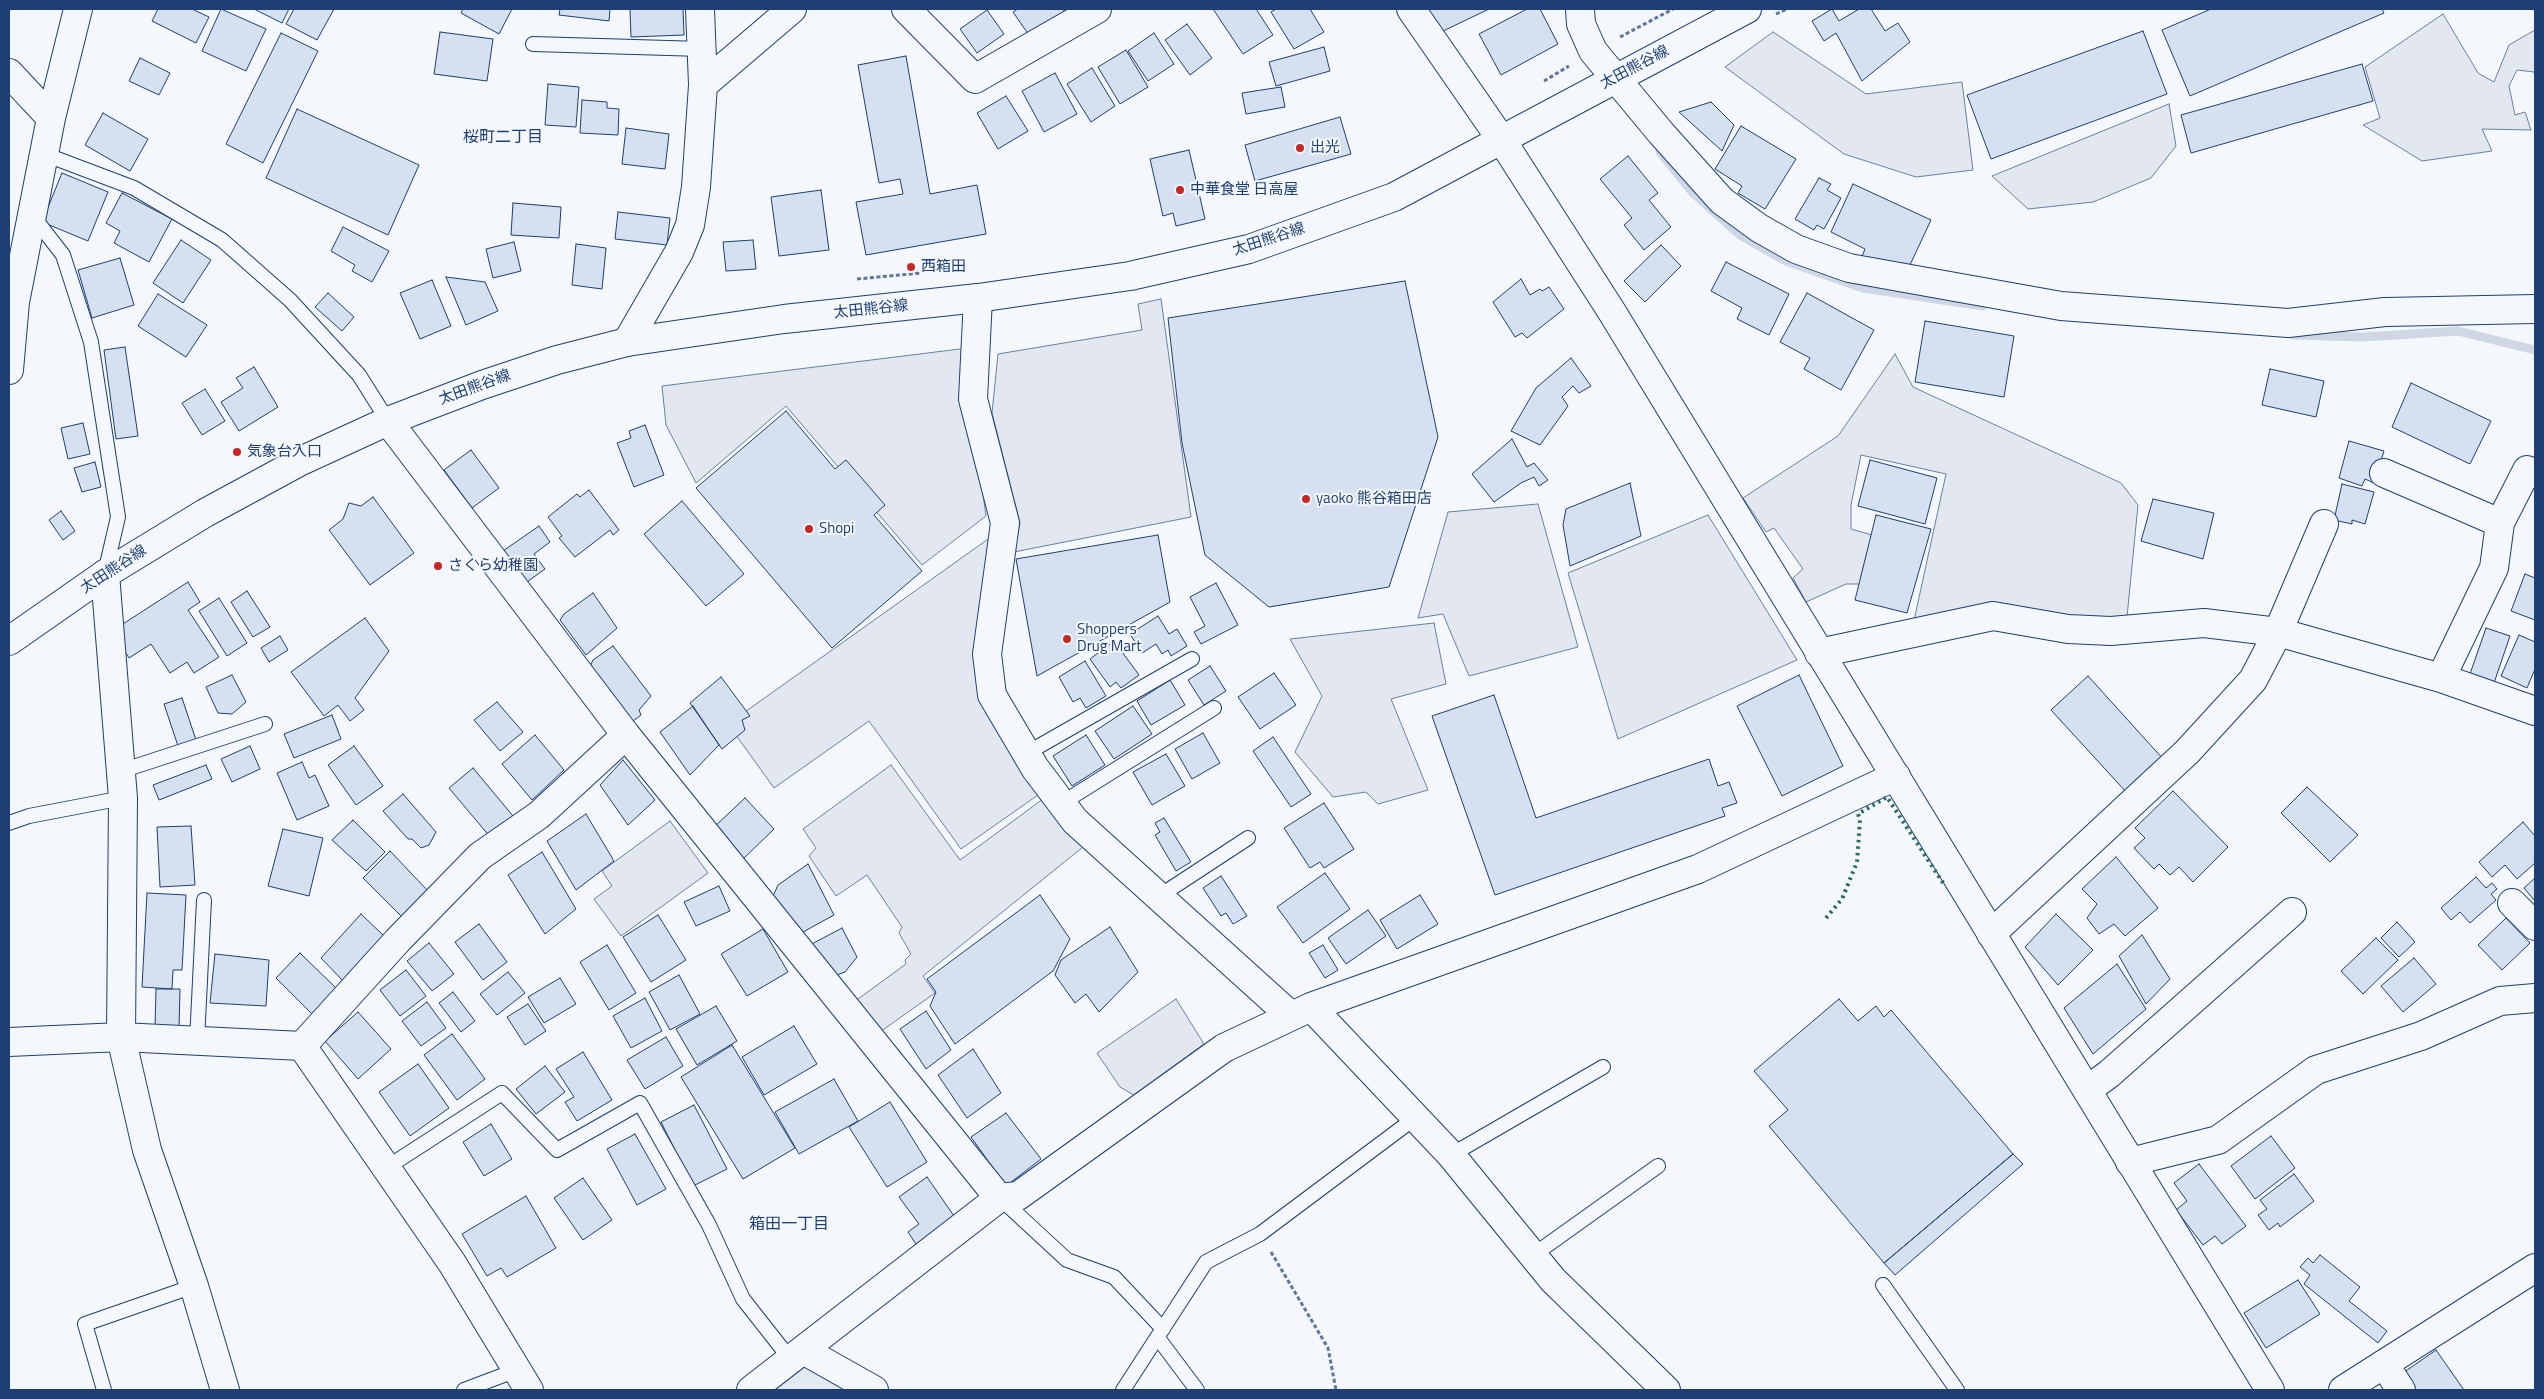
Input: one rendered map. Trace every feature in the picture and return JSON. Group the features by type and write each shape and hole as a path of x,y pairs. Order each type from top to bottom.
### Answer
{"street":[{"path":"9,370 12,299 32,214 51,118 78,9"},
{"path":"627,342 658,291 690,225 696,187 703,85 700,9"},
{"path":"703,85 792,9"},
{"path":"906,9 975,79 1097,9"},
{"path":"1411,9 1501,139 1612,312 2270,1390"},
{"path":"1580,9 1581,24 1593,51 1604,84 1722,201 1759,228 1796,249 1849,268 2060,306 2288,323 2386,312 2535,309"},
{"name":"太田熊谷線","path":"11,636 105,574 206,513 301,461 388,421 482,385 557,360 627,342 784,319 978,298 1130,276 1249,249 1394,197 1737,11"},
{"path":"9,73 51,118"},
{"path":"978,298 973,399 1005,523 988,654 990,678 992,694 1026,753 1075,822 1158,897 1301,1012 1415,1118 1451,1155 1532,1256 1666,1390"},
{"path":"388,421 626,735 999,1198"},
{"path":"2441,678 2494,568 2500,523 2527,470 2535,474"},
{"path":"2384,473 2500,523"},
{"path":"1991,934 2187,752 2253,680 2278,632 2324,524"},
{"path":"105,574 123,798 121,1037 147,1150 194,1286 225,1390"},
{"path":"1819,652 1993,616 2068,629 2111,631 2204,623 2278,632 2441,678 2535,711"},
{"path":"302,1046 398,940 480,856 539,815 626,735"},
{"path":"751,1390 999,1198 1018,1196 1224,1048 1301,1012 1698,869 1896,776"},
{"path":"2512,903 2535,926"},
{"path":"2087,1090 2109,1074 2292,912"},
{"path":"2130,1162 2218,1140 2316,1070 2421,1036 2500,1001 2535,998"},
{"path":"9,1042 121,1037 302,1046"},
{"path":"302,1046 452,1263 523,1380"},
{"path":"2343,1390 2535,1268"},
{"path":"797,1355 874,1390"},
{"path":"2384,1364 2401,1390"}],"lane":[{"path":"533,44 702,49"},
{"path":"44,154 134,188 222,240 290,300 359,375 388,421"},
{"path":"32,214 64,255 91,342 111,459 118,518 105,574"},
{"path":"1026,753 1192,659"},
{"path":"1062,803 1214,708"},
{"path":"121,771 265,724"},
{"path":"9,823 29,816 123,798"},
{"path":"1158,897 1248,838"},
{"path":"197,1041 204,900"},
{"path":"1451,1155 1603,1067"},
{"path":"386,1168 502,1093 557,1150 640,1103 709,1225 743,1299 797,1355"},
{"path":"1123,1390 1206,1262 1260,1234 1415,1118"},
{"path":"1532,1256 1658,1166"},
{"path":"999,1198 1067,1260 1114,1277 1161,1334 1196,1390"},
{"path":"1884,1285 1957,1390"},
{"path":"104,1390 85,1324 194,1286"},
{"path":"464,1390 523,1380"}],"path":[{"path":"1593,51 1673,9"},
{"path":"1260,1234 1328,1348 1336,1390"}],"shaded area":[{"path":"2443,14 2478,73 2494,82 2509,45 2535,30 2535,76 2534,72 2517,70 2509,86 2515,115 2525,112 2531,130 2482,129 2492,151 2422,161 2363,125 2380,118 2365,67"},
{"path":"1773,32 1866,94 1962,82 1973,170 1916,177 1844,154 1725,67"},
{"path":"2169,104 2176,146 2151,178 2093,202 2028,209 1992,176"},
{"path":"1161,299 1191,517 1014,552 1020,523 992,413 998,354 1142,330 1138,304"},
{"path":"968,348 962,412 983,494 986,516 922,565 786,406 696,483 666,425 662,386"},
{"path":"1895,354 1913,387 2121,483 2138,505 2127,617 1913,625 1946,474 1861,455 1851,505 1851,529 1872,535 1860,584 1846,584 1806,602 1793,578 1803,569 1774,528 1766,532 1743,498 1838,436"},
{"path":"1538,504 1578,647 1469,676 1443,614 1418,618 1448,512"},
{"path":"1708,515 1797,660 1618,739 1568,573"},
{"path":"991,537 976,670 1020,767 1038,795 961,849 869,721 774,788 728,724"},
{"path":"1434,623 1446,684 1391,699 1428,790 1378,804 1366,792 1333,797 1295,752 1322,696 1290,639"},
{"path":"891,765 960,860 1043,799 1083,847 923,976 935,993 870,1039 847,1007 906,964 905,960 911,954 899,933 902,927 867,875 836,896 809,856 816,848 803,829"},
{"path":"670,821 708,873 621,936 594,899 612,886 602,871"},
{"path":"1176,999 1204,1044 1134,1095 1120,1087 1097,1053"},
{"path":"806,1366 849,1390 775,1390"}],"building":[{"path":"158,9 192,9 209,17 196,43 152,21"},
{"path":"221,9 266,29 246,71 202,51"},
{"path":"254,9 289,9 282,23"},
{"path":"294,9 334,9 317,40 286,24"},
{"path":"463,9 512,9 499,34 461,13"},
{"path":"560,9 610,9 609,21 559,15"},
{"path":"630,9 683,9 684,35 631,37"},
{"path":"1018,9 1063,9 1068,17 1033,41 1013,12"},
{"path":"1213,9 1256,9 1273,35 1243,54"},
{"path":"1276,9 1310,9 1324,32 1294,49 1271,12"},
{"path":"1427,9 1489,9 1439,33"},
{"path":"1527,9 1540,9 1558,44 1501,75 1479,34"},
{"path":"1832,9 1839,21 1859,9 1871,9 1885,31 1898,23 1910,42 1862,81 1836,33 1824,41 1812,21"},
{"path":"2211,9 2382,9 2384,13 2190,96 2162,30"},
{"path":"987,10 1004,34 977,53 960,29"},
{"path":"1187,24 1212,58 1190,75 1165,40"},
{"path":"2143,31 2167,94 1991,159 1967,95"},
{"path":"440,32 493,39 487,81 434,74"},
{"path":"281,33 318,51 263,163 226,144"},
{"path":"1154,33 1174,64 1148,81 1128,51"},
{"path":"1324,47 1330,71 1276,86 1269,62"},
{"path":"1126,50 1148,87 1120,104 1098,67"},
{"path":"906,56 930,194 977,185 986,234 866,255 856,202 903,194 900,179 879,183 858,65"},
{"path":"140,58 170,73 159,95 129,81"},
{"path":"2362,64 2373,101 2191,153 2181,115"},
{"path":"1092,68 1115,106 1091,122 1067,84"},
{"path":"1055,73 1077,114 1044,132 1022,91"},
{"path":"548,84 579,87 576,127 545,125"},
{"path":"1281,87 1285,107 1246,114 1242,93"},
{"path":"1006,96 1028,131 998,149 977,113"},
{"path":"582,100 607,102 607,108 619,109 618,135 580,133"},
{"path":"1711,102 1734,125 1722,151 1679,112"},
{"path":"297,109 419,165 388,235 266,178"},
{"path":"103,113 148,139 130,171 85,145"},
{"path":"1340,117 1351,154 1255,181 1245,145"},
{"path":"1741,126 1796,159 1765,209 1738,193 1742,186 1715,169"},
{"path":"626,128 669,134 665,169 622,164"},
{"path":"1189,150 1205,219 1176,226 1173,213 1163,216 1150,159"},
{"path":"1628,156 1658,193 1649,200 1671,227 1644,250 1624,225 1632,218 1600,179"},
{"path":"62,173 108,192 88,241 42,222"},
{"path":"1819,178 1831,184 1827,190 1841,198 1824,229 1817,225 1814,230 1795,219"},
{"path":"1853,184 1931,220 1909,267 1861,259 1865,249 1831,232"},
{"path":"821,190 829,250 779,256 771,197"},
{"path":"122,193 172,219 149,262 114,243 120,231 106,223"},
{"path":"513,203 561,207 559,238 511,235"},
{"path":"618,212 670,218 667,245 615,239"},
{"path":"343,227 389,251 372,282 352,271 355,265 331,251"},
{"path":"181,240 211,260 183,303 153,283"},
{"path":"753,240 756,269 726,271 723,242"},
{"path":"514,242 521,271 493,278 486,249"},
{"path":"576,244 606,248 602,289 572,285"},
{"path":"1661,245 1681,266 1645,302 1624,281"},
{"path":"120,258 134,305 92,318 78,270"},
{"path":"1726,262 1789,294 1769,335 1737,319 1742,308 1711,291"},
{"path":"446,277 485,282 498,311 466,325"},
{"path":"1521,279 1530,295 1540,289 1542,291 1549,287 1564,309 1527,338 1522,333 1515,337 1493,302"},
{"path":"432,280 451,326 420,339 400,293"},
{"name":"yaoko 熊谷箱田店","path":"1405,281 1438,437 1389,587 1269,607 1205,555 1182,443 1168,318"},
{"path":"328,293 354,317 342,331 315,307"},
{"path":"1807,293 1874,330 1841,390 1804,369 1810,358 1780,342"},
{"path":"158,294 207,325 186,357 138,326"},
{"path":"1925,321 2014,336 2004,397 1915,382"},
{"path":"125,347 138,436 116,439 104,350"},
{"path":"1571,358 1591,386 1579,393 1573,386 1562,397 1568,406 1540,445 1511,431 1536,388"},
{"path":"254,367 278,407 239,431 221,402 243,388 236,378"},
{"path":"2270,369 2324,381 2316,417 2262,405"},
{"path":"2411,383 2491,421 2470,464 2392,427"},
{"path":"205,389 225,421 202,435 182,403"},
{"path":"786,411 835,469 846,460 885,505 874,515 922,571 832,648 696,488"},
{"path":"83,423 90,454 68,459 61,428"},
{"path":"645,425 664,475 634,487 617,443 631,438 629,431"},
{"path":"1512,439 1527,467 1534,463 1548,480 1539,486 1534,477 1521,483 1494,502 1472,474"},
{"path":"2349,441 2384,451 2374,483 2365,479 2362,486 2339,478"},
{"path":"471,450 499,488 472,508 444,470"},
{"path":"1870,460 1937,478 1925,524 1858,506"},
{"path":"95,462 101,487 82,492 74,468"},
{"path":"1630,483 1641,536 1570,566 1563,525 1566,509"},
{"path":"2342,484 2374,492 2365,524 2352,520 2352,524 2334,520"},
{"path":"589,490 619,530 613,535 610,530 575,557 559,538 562,536 548,517 577,494 580,497"},
{"path":"373,497 414,553 370,585 329,530 343,519 349,503 361,506"},
{"path":"2153,499 2214,513 2203,559 2141,541"},
{"path":"682,501 744,574 706,606 644,534"},
{"path":"61,511 75,531 63,540 49,520"},
{"path":"1876,515 1931,529 1907,613 1855,600"},
{"path":"539,526 550,542 534,554 545,569 524,584 503,551"},
{"name":"Shoppers Drug Mart","path":"1158,535 1170,602 1037,676 1016,559"},
{"path":"2525,574 2535,578 2535,620 2511,611"},
{"path":"188,582 200,602 188,610 219,657 194,673 187,662 170,673 151,644 129,658 112,631"},
{"path":"1216,583 1238,625 1201,644 1194,632 1205,626 1190,597"},
{"path":"247,591 270,627 253,637 231,602"},
{"path":"593,593 617,628 586,655 560,620 564,614"},
{"path":"219,598 247,643 227,656 199,611"},
{"path":"1158,616 1169,634 1177,629 1187,646 1171,656 1168,650 1162,654 1156,644 1142,653 1130,634"},
{"path":"365,618 389,651 355,698 364,710 350,721 338,705 324,716 291,672"},
{"path":"2486,628 2510,636 2494,683 2470,674"},
{"path":"2519,635 2535,642 2535,669 2527,688 2501,676"},
{"path":"280,636 288,650 269,662 261,648"},
{"path":"1114,641 1139,675 1121,688 1116,682 1110,687 1090,659"},
{"path":"613,646 651,696 639,710 641,715 628,725 587,673 593,660"},
{"path":"1085,661 1106,696 1086,708 1080,698 1073,702 1059,677"},
{"path":"1210,666 1226,691 1204,705 1188,680"},
{"path":"1274,673 1296,705 1260,729 1238,697"},
{"path":"232,675 246,702 232,714 218,713 206,687"},
{"path":"1799,675 1843,766 1782,796 1737,706"},
{"path":"2088,676 2164,760 2127,793 2051,710"},
{"path":"721,677 750,716 742,720 745,730 722,749 690,703"},
{"path":"1170,680 1185,705 1151,725 1137,701"},
{"path":"1494,695 1536,818 1709,759 1718,786 1729,782 1737,803 1722,808 1725,816 1495,895 1432,716"},
{"path":"182,698 196,740 178,746 164,704"},
{"path":"497,702 523,732 500,751 474,720"},
{"path":"693,706 719,745 690,775 660,732"},
{"path":"1133,706 1152,734 1114,759 1095,731"},
{"path":"332,715 341,739 294,758 284,734"},
{"path":"1203,733 1220,763 1192,779 1175,749"},
{"path":"535,735 564,770 532,800 502,764"},
{"path":"1086,735 1105,765 1072,786 1053,756"},
{"path":"1273,737 1311,794 1291,807 1253,751"},
{"path":"250,746 260,769 232,782 221,759"},
{"path":"354,746 383,786 356,805 328,765"},
{"path":"1166,754 1185,786 1152,805 1133,772"},
{"path":"623,760 655,800 628,825 600,785"},
{"path":"302,762 309,778 315,775 329,806 297,820 277,773"},
{"path":"206,765 212,779 159,800 153,785"},
{"path":"473,768 513,816 491,838 449,788"},
{"path":"2307,787 2358,835 2330,862 2281,813"},
{"path":"2173,791 2228,847 2193,882 2179,867 2170,875 2159,864 2154,869 2134,848 2145,838 2135,828"},
{"path":"403,794 436,832 429,845 421,848 412,839 408,839 383,811"},
{"path":"745,798 774,829 742,860 712,829"},
{"path":"1324,803 1354,849 1324,868 1320,862 1310,868 1284,828"},
{"path":"586,814 614,861 576,890 547,841"},
{"path":"1164,818 1191,862 1176,871 1155,835 1160,832 1155,823"},
{"path":"353,820 385,852 366,871 332,840"},
{"path":"2523,822 2535,836 2535,863 2517,879 2505,865 2492,877 2479,862"},
{"path":"191,826 195,885 160,887 157,827"},
{"path":"283,829 323,838 309,896 268,886"},
{"path":"390,851 429,892 404,919 363,878"},
{"path":"542,852 576,909 545,934 508,875"},
{"path":"2116,857 2158,908 2125,936 2114,924 2099,934 2087,918 2097,904 2082,889"},
{"path":"808,864 834,915 792,938 768,901 778,885"},
{"path":"1325,873 1350,909 1303,943 1277,907"},
{"path":"1221,876 1247,916 1233,924 1226,913 1221,916 1203,888"},
{"path":"2476,877 2486,888 2492,883 2497,889 2491,894 2496,900 2470,923 2460,912 2451,920 2441,908"},
{"path":"2535,878 2535,901 2524,888"},
{"path":"719,886 730,911 696,926 684,902"},
{"path":"147,893 186,895 182,970 173,970 172,989 142,987"},
{"path":"1040,895 1070,939 1053,971 955,1044 930,1006 936,992 927,979"},
{"path":"1420,895 1438,924 1397,949 1380,920"},
{"path":"1368,910 1386,936 1346,964 1328,938"},
{"path":"361,914 385,937 344,982 321,958"},
{"path":"2056,914 2093,950 2058,985 2025,947"},
{"path":"658,915 686,960 651,982 623,937"},
{"path":"2506,918 2530,943 2502,970 2478,945"},
{"path":"2397,922 2415,942 2399,957 2381,938"},
{"path":"479,924 507,962 483,980 455,942"},
{"path":"1110,927 1138,972 1099,1012 1086,994 1075,1003 1055,975 1061,960"},
{"path":"842,928 857,957 845,972 828,978 810,945"},
{"path":"763,929 788,972 747,996 721,954"},
{"path":"2142,935 2170,979 2146,1004 2119,956"},
{"path":"2376,938 2398,960 2363,994 2341,971"},
{"path":"429,943 454,974 432,991 407,961"},
{"path":"607,945 636,993 609,1010 580,962"},
{"path":"1323,945 1338,970 1325,978 1309,953"},
{"path":"300,953 336,988 312,1014 276,978"},
{"path":"215,954 269,960 266,1006 210,1003"},
{"path":"2414,958 2436,984 2403,1012 2381,986"},
{"path":"2117,964 2146,1009 2093,1054 2064,1008"},
{"path":"406,970 426,996 400,1016 380,990"},
{"path":"508,972 525,993 497,1015 480,994"},
{"path":"679,975 700,1014 670,1030 649,992"},
{"path":"560,978 576,1004 544,1023 528,997"},
{"path":"156,989 180,989 179,1029 155,1029"},
{"path":"453,992 475,1021 461,1032 439,1003"},
{"path":"645,998 662,1031 631,1048 613,1016"},
{"path":"1839,999 1858,1021 1876,1006 1884,1017 1891,1010 2013,1154 1884,1263 1769,1126 1788,1110 1754,1071"},
{"path":"427,1002 446,1028 421,1046 402,1021"},
{"path":"528,1004 546,1031 525,1045 507,1017"},
{"path":"716,1006 737,1041 697,1065 676,1029"},
{"path":"926,1011 951,1050 926,1069 900,1029"},
{"path":"358,1012 391,1049 358,1079 325,1041"},
{"path":"794,1026 817,1064 764,1095 742,1057"},
{"path":"452,1034 485,1079 457,1100 424,1055"},
{"path":"666,1037 683,1066 645,1089 627,1060"},
{"path":"732,1045 795,1148 743,1179 681,1077"},
{"path":"973,1049 1001,1093 967,1118 938,1075"},
{"path":"583,1052 612,1100 577,1121 565,1102 574,1097 556,1069"},
{"path":"418,1064 449,1108 410,1136 379,1092"},
{"path":"545,1066 565,1092 536,1114 516,1089"},
{"path":"834,1079 858,1121 799,1154 775,1112"},
{"path":"890,1102 927,1162 887,1187 849,1127"},
{"path":"694,1105 727,1169 693,1186 661,1122"},
{"path":"1006,1113 1041,1159 1006,1186 971,1137"},
{"path":"491,1124 512,1159 484,1176 463,1142"},
{"path":"635,1134 666,1189 637,1205 607,1149"},
{"path":"2271,1136 2295,1168 2255,1199 2231,1166"},
{"path":"2013,1154 2023,1164 1895,1275 1884,1263"},
{"path":"2199,1164 2246,1226 2222,1244 2215,1236 2203,1245 2176,1210 2187,1201 2174,1183"},
{"path":"2294,1174 2314,1201 2280,1227 2278,1223 2269,1230 2258,1215 2267,1209 2260,1200"},
{"path":"927,1177 954,1216 916,1244 908,1232 919,1224 899,1197"},
{"path":"583,1178 612,1220 583,1240 554,1198"},
{"path":"526,1196 556,1248 507,1277 501,1268 487,1276 462,1234"},
{"path":"2320,1255 2360,1287 2349,1301 2387,1331 2378,1343 2304,1284 2310,1275 2300,1267 2308,1258 2313,1263"},
{"path":"2298,1280 2320,1314 2266,1348 2244,1313"},
{"path":"2436,1350 2464,1390 2411,1390 2400,1375"}],"waterway":[{"path":"1660,152 1693,193 1740,235 1786,261 1863,288 1983,306"},
{"path":"2292,335 2363,337 2458,331 2535,350"}],"hedge":[{"path":"1826,918 1842,899 1857,862 1860,820 1858,814 1887,797 1945,886"}],"place":[{"name":"出光","path":"1300,148"},
{"name":"中華食堂 日高屋","path":"1180,190"},
{"name":"西箱田","path":"911,267"},
{"name":"気象台入口","path":"237,452"},
{"name":"yaoko 熊谷箱田店","path":"1306,499"},
{"name":"Shopi","path":"809,529"},
{"name":"さくら幼稚園","path":"438,566"},
{"name":"Shoppers Drug Mart","path":"1067,639"}],"district":[{"name":"桜町二丁目","path":"503,138"},
{"name":"箱田一丁目","path":"789,1225"}]}
